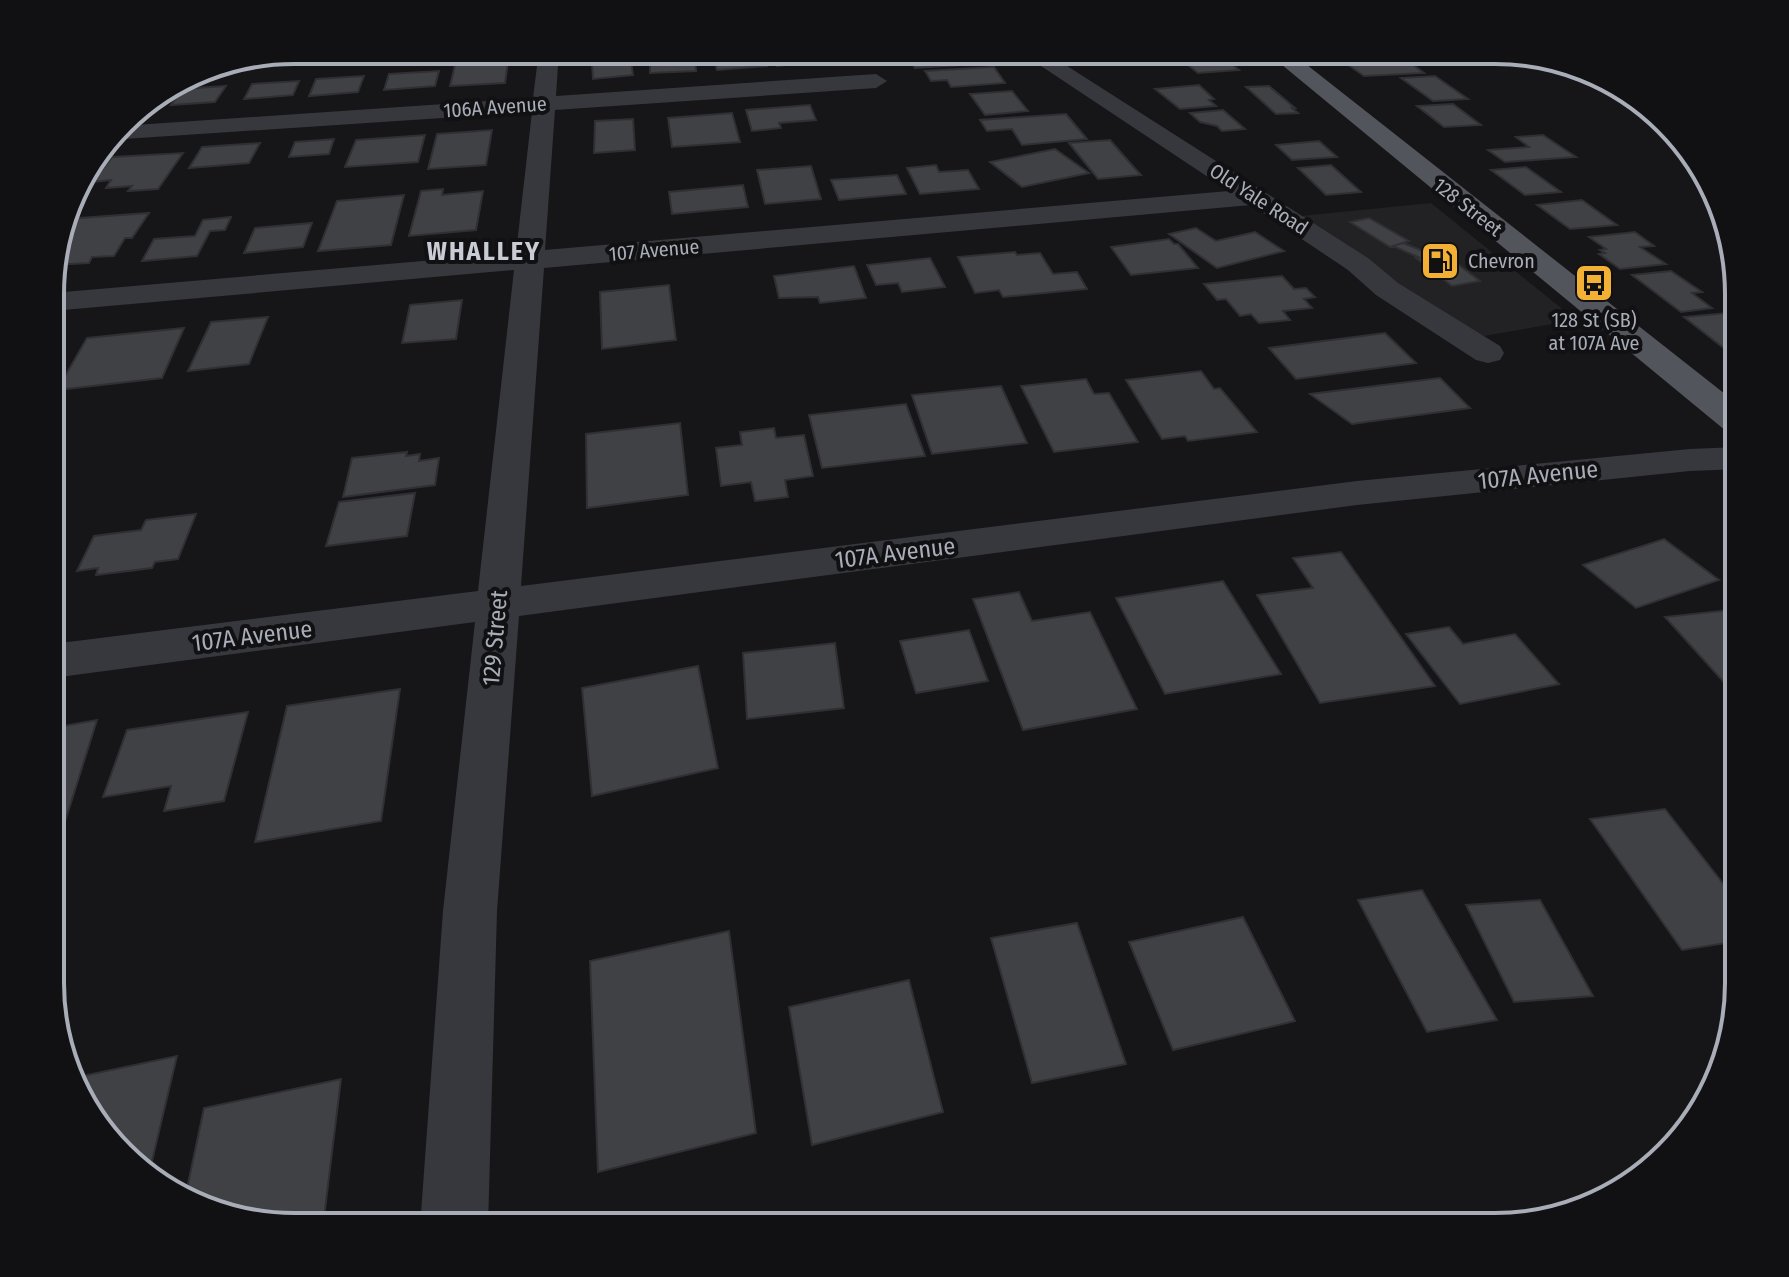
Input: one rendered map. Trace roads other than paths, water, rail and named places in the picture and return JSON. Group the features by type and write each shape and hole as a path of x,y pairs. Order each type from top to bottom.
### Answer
{"main road":[{"name":"128 Street","path":"1291,64 1725,412"}],"street":[{"name":"129 Street","path":"455,1213 470,911 548,64"},
{"name":"Old Yale Road","path":"1049,64 1358,264 1387,289 1488,353"},
{"name":"106A Avenue","path":"130,133 876,81"},
{"name":"107 Avenue","path":"64,301 1256,197"},
{"name":"107A Avenue","path":"64,659 1357,493 1725,459"}],"place":[{"name":"Chevron","path":"1440,261"},
{"name":"128 St (SB) at 107A Ave","path":"1594,283"}],"district":[{"name":"WHALLEY","path":"484,251"}]}
